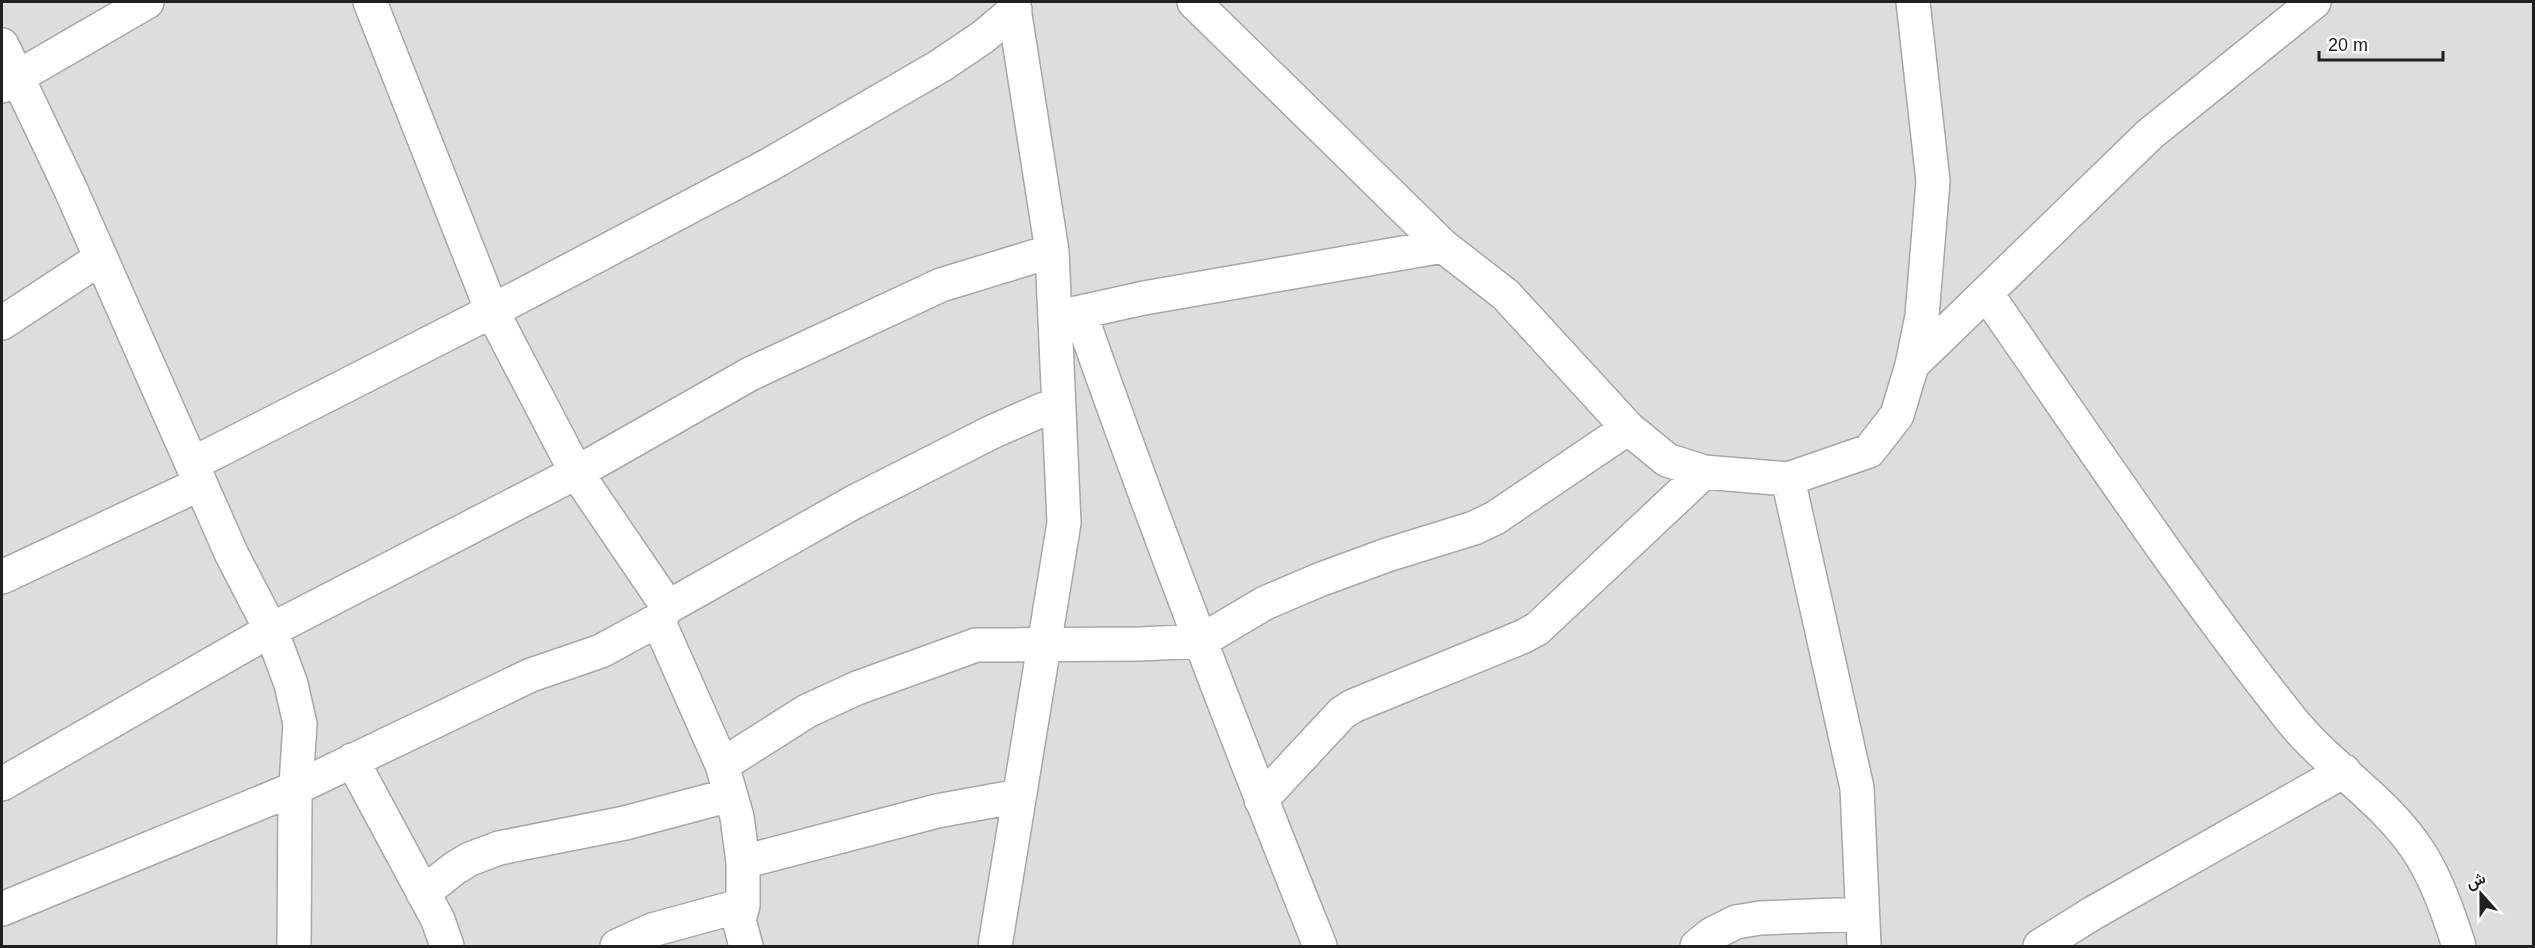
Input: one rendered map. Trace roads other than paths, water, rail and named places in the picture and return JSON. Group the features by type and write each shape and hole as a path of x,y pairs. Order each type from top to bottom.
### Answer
{"street":[{"path":"9,81 147,2"},
{"path":"370,2 492,311 576,472 663,614 726,780 737,817 744,862 743,905 739,920 746,946"},
{"path":"1194,2 1443,246 1506,295 1628,428 1667,460 1704,472 1788,479 1869,451 1897,415 1912,365 1923,316 1933,182 1913,2"},
{"path":"2,577 196,474 492,311 769,165 940,66 983,37 1014,6"},
{"path":"1014,6 1052,251 1067,316 1146,500 1261,800 1320,946"},
{"path":"1912,365 2150,134 2301,6"},
{"path":"2,45 9,81 70,188 232,555 271,630 291,684 300,724 296,788 294,946"},
{"path":"1067,316 1144,298 1443,246"},
{"path":"2,784 271,630 576,472 750,374 941,285 1052,251"},
{"path":"2,323 101,258"},
{"path":"1986,293 2197,596 2291,720 2397,824 2421,854 2444,900 2449,943"},
{"path":"995,946 1064,523 1058,403 1067,316"},
{"path":"2,909 296,788 531,675 601,651 854,502 994,431 1058,403"},
{"path":"423,893 463,864 499,848 625,823 726,780 807,711 857,688 976,645 1201,641 1265,603 1319,580 1387,555 1474,528 1495,518 1628,428"},
{"path":"1261,800 1342,713 1353,706 1522,638 1537,629 1704,472"},
{"path":"1788,479 1857,788 1864,946"},
{"path":"352,760 438,920 447,946"},
{"path":"2040,946 2093,913 2344,771"},
{"path":"744,862 938,811 1019,796"},
{"path":"617,946 652,930 743,905"},
{"path":"1697,946 1712,934 1736,922 1760,918 1862,914"}]}
